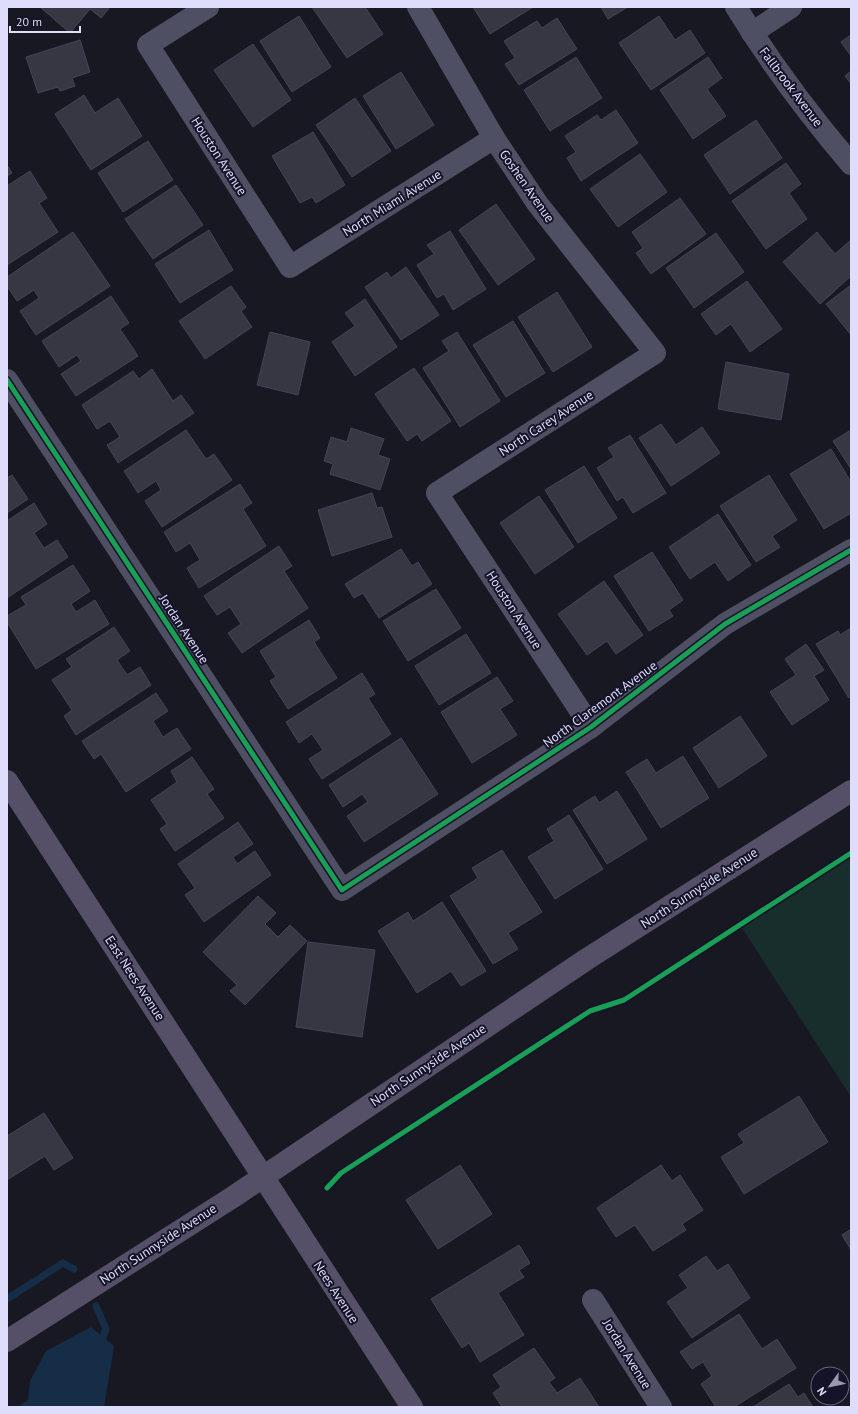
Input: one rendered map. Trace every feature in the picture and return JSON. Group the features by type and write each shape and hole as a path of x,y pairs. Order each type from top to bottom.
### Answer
{"main road":[{"name":"East Nees Avenue","path":"7,781 262,1176"},
{"name":"North Sunnyside Avenue","path":"7,1341 227,1201 262,1176 587,959 851,791"},
{"name":"Nees Avenue","path":"262,1176 412,1407"}],"street":[{"name":"Houston Avenue","path":"208,7 148,45 290,268"},
{"name":"Goshen Avenue","path":"418,7 494,138 537,203 655,353"},
{"name":"Fallbrook Avenue","path":"736,7 752,34 832,142 851,164"},
{"path":"752,34 791,7"},
{"name":"North Miami Avenue","path":"290,268 494,138"},
{"name":"North Carey Avenue","path":"437,494 655,353"},
{"name":"Jordan Avenue","path":"7,380 342,890"},
{"name":"Houston Avenue","path":"437,494 591,727"},
{"name":"North Claremont Avenue","path":"342,890 591,727 725,624 851,550"},
{"name":"Jordan Avenue","path":"593,1300 660,1407"}],"green space":[{"path":"851,856 851,1097 742,928"}],"water":[{"path":"91,1327 114,1346 104,1407 18,1407 28,1400 30,1381 46,1351"}],"building":[{"path":"40,7 110,7 101,18 90,9 70,33"},
{"path":"312,7 365,7 383,34 347,58"},
{"path":"473,7 533,7 490,34"},
{"path":"601,7 628,7 608,19"},
{"path":"299,16 331,67 292,92 260,41"},
{"path":"659,16 675,40 690,30 705,53 651,90 619,43"},
{"path":"557,18 577,49 519,85 505,64 515,58 504,41 537,21 542,28"},
{"path":"851,35 851,56 841,42"},
{"path":"80,40 90,72 72,78 75,86 60,91 58,87 38,93 26,57"},
{"path":"253,44 291,100 253,127 214,70"},
{"path":"576,57 602,98 550,131 524,90"},
{"path":"708,57 722,78 707,89 726,116 693,139 660,90"},
{"path":"851,71 851,84 845,76"},
{"path":"401,72 434,125 396,149 363,96"},
{"path":"84,95 95,113 118,98 142,136 91,170 55,114"},
{"path":"355,98 391,151 352,177 316,125"},
{"path":"616,110 638,143 581,181 567,158 576,152 565,136 597,115 601,120"},
{"path":"756,120 782,158 730,194 704,155"},
{"path":"313,132 345,185 316,203 312,197 300,203 272,156"},
{"path":"148,141 173,180 123,212 98,173"},
{"path":"640,154 667,192 618,227 590,189"},
{"path":"786,163 801,184 789,193 807,219 766,249 732,201"},
{"path":"7,165 12,173 7,176"},
{"path":"30,171 47,198 39,203 58,232 7,265 7,186"},
{"path":"176,185 203,225 153,259 125,219"},
{"path":"680,198 706,234 651,274 636,253 643,248 632,232"},
{"path":"496,204 535,259 498,285 459,230"},
{"path":"209,230 233,270 180,303 155,264"},
{"path":"450,231 486,289 453,310 444,294 437,298 417,265 434,254 427,245"},
{"path":"73,232 110,286 36,335 20,311 39,298 34,290 17,301 7,286 7,277"},
{"path":"817,232 835,254 851,240 851,276 820,304 783,262"},
{"path":"716,233 744,272 694,308 666,268"},
{"path":"406,267 439,315 401,340 365,287 387,272 391,278"},
{"path":"747,281 782,329 750,352 731,324 716,335 701,314"},
{"path":"851,285 851,335 826,304"},
{"path":"231,286 246,307 241,311 252,327 205,359 179,321"},
{"path":"557,292 592,347 553,372 518,317"},
{"path":"111,296 129,323 120,329 138,356 76,396 61,374 81,361 77,355 59,367 42,341"},
{"path":"365,299 397,347 355,376 332,342 355,326 345,313"},
{"path":"513,321 545,373 506,397 473,345"},
{"path":"270,332 310,342 298,395 257,385"},
{"path":"457,332 500,401 460,427 423,368 449,351 442,341"},
{"path":"726,362 789,374 781,420 718,409"},
{"path":"414,368 451,421 422,441 417,434 407,441 375,394"},
{"path":"152,369 173,401 181,395 194,413 118,463 107,445 120,437 110,421 97,429 82,405 133,371 139,379"},
{"path":"661,424 676,445 702,427 720,453 671,486 639,438"},
{"path":"351,428 384,439 378,455 390,459 380,490 330,474 333,464 324,461 331,437 347,442"},
{"path":"186,430 206,459 214,454 232,480 162,527 145,501 161,490 156,481 138,493 124,471"},
{"path":"851,430 851,469 833,441"},
{"path":"630,435 666,493 633,513 623,497 617,501 597,468 614,457 608,448"},
{"path":"831,449 851,482 851,513 824,529 790,474"},
{"path":"584,466 617,518 578,543 545,490"},
{"path":"12,475 28,499 7,513 7,478"},
{"path":"769,475 797,520 772,536 780,547 756,562 720,506"},
{"path":"240,484 252,503 243,509 266,546 199,588 187,568 200,560 190,543 176,552 164,532"},
{"path":"372,493 377,508 382,507 392,537 332,556 318,510"},
{"path":"539,496 574,547 535,574 500,523"},
{"path":"34,503 47,524 34,533 44,548 57,540 68,557 7,598 7,521"},
{"path":"718,514 751,565 728,581 715,562 690,579 669,547"},
{"path":"279,546 292,566 284,571 308,608 242,653 228,633 241,624 230,607 217,615 204,596"},
{"path":"401,549 412,566 418,562 432,584 379,618 363,593 354,598 345,584"},
{"path":"652,552 683,600 669,610 673,616 649,631 614,576"},
{"path":"73,565 90,591 71,604 76,612 95,600 109,624 36,669 7,622 7,616 26,605 21,597"},
{"path":"604,581 643,635 616,654 607,641 587,655 558,614"},
{"path":"436,589 461,628 408,661 383,621"},
{"path":"309,620 320,638 314,642 337,678 288,709 270,681 276,677 260,651"},
{"path":"114,627 130,651 117,660 127,675 140,667 151,685 76,735 64,716 72,710 52,680 72,667 66,659"},
{"path":"851,628 851,697 849,698 816,644 838,631 840,635"},
{"path":"466,634 491,673 439,705 415,666"},
{"path":"806,644 824,670 814,676 829,700 792,725 770,692 796,675 785,659"},
{"path":"362,673 375,694 368,698 391,734 322,779 309,759 323,750 312,734 299,743 286,722"},
{"path":"497,677 513,701 500,709 517,735 472,763 441,712"},
{"path":"156,693 168,711 153,721 163,737 177,728 191,749 126,792 101,754 94,759 82,741"},
{"path":"740,716 767,756 719,788 693,748"},
{"path":"401,738 438,794 364,842 347,816 368,802 362,794 343,807 329,785"},
{"path":"683,756 709,798 661,828 626,772 647,759 656,773"},
{"path":"192,757 214,789 207,794 224,818 175,851 160,829 167,824 151,800 177,782 171,771"},
{"path":"617,791 647,839 607,864 573,810 595,796 599,803"},
{"path":"569,815 603,869 555,899 528,857 554,841 547,829"},
{"path":"238,822 253,844 233,857 237,864 255,851 271,875 204,922 185,895 195,888 178,864"},
{"path":"502,850 542,912 508,933 518,949 493,964 450,896 478,878 472,868"},
{"path":"258,896 276,913 265,924 278,937 290,925 307,941 245,1005 230,991 237,985 203,952"},
{"path":"442,902 486,971 461,986 451,971 417,993 378,931 408,912 413,921"},
{"path":"308,942 375,950 362,1037 296,1027"},
{"path":"799,1096 828,1142 744,1194 721,1157 744,1143 738,1134"},
{"path":"44,1113 73,1158 54,1170 45,1156 7,1180 7,1136"},
{"path":"460,1165 492,1214 438,1249 406,1200"},
{"path":"661,1165 672,1181 680,1175 703,1210 682,1224 686,1230 653,1251 635,1225 616,1237 597,1208"},
{"path":"851,1229 851,1250 842,1235"},
{"path":"519,1245 530,1263 519,1270 524,1277 498,1293 524,1335 480,1362 469,1343 462,1348 431,1299"},
{"path":"706,1256 717,1271 728,1264 750,1298 692,1338 667,1302 688,1288 679,1275"},
{"path":"739,1314 762,1349 777,1339 796,1368 734,1407 716,1407 701,1384 712,1376 703,1362 692,1369 680,1352"},
{"path":"534,1348 555,1378 549,1382 557,1393 580,1378 599,1407 502,1407 493,1393 501,1387 493,1375"},
{"path":"789,1384 798,1397 804,1393 810,1402 810,1406 813,1407 753,1407"}],"waterway":[{"path":"7,1299 63,1263 74,1269"},
{"path":"96,1306 106,1329 100,1345"}],"cycle path":[{"path":"7,380 342,890 591,727 725,624 851,550"},
{"path":"327,1188 341,1173 590,1011 624,1000 851,853"}]}
